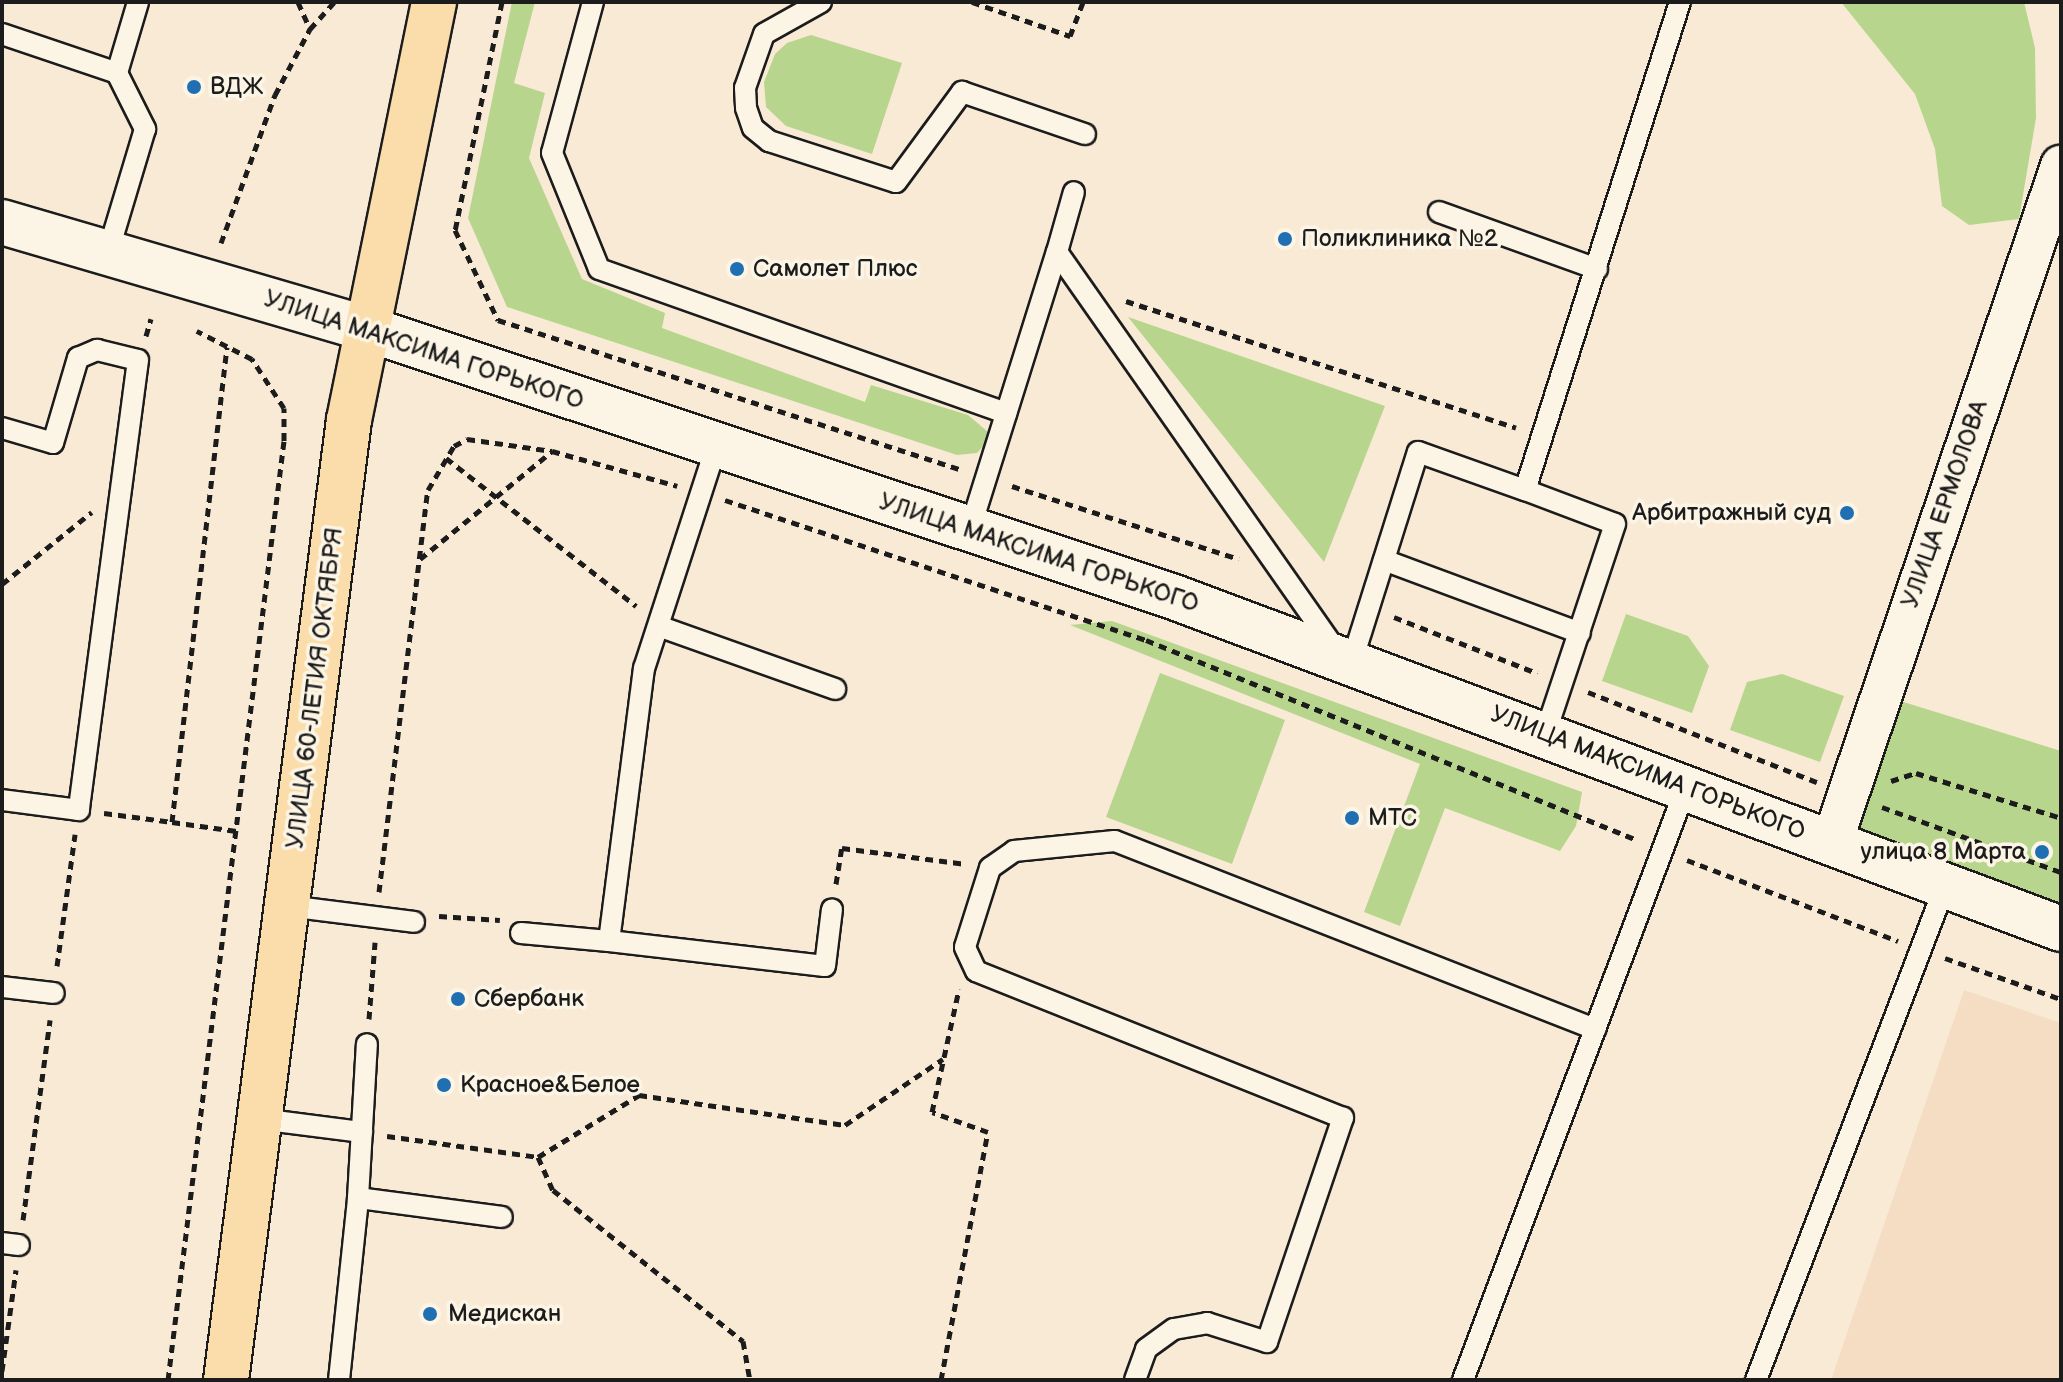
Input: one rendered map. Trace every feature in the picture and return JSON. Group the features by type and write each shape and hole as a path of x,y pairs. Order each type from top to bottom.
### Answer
{"main road":[{"name":"УЛИЦА 60-ЛЕТИЯ ОКТЯБРЯ","path":"226,1380 349,420 365,328 434,2"},
{"name":"УЛИЦА МАКСИМА ГОРЬКОГО","path":"2,222 365,328 970,529 1347,659 1685,790 2061,929"}],"street":[{"name":"УЛИЦА ЕРМОЛОВА","path":"1832,842 2061,166"}],"lane":[{"path":"108,252 145,129 117,73 138,2"},
{"path":"593,2 552,153 599,269 1006,413"},
{"path":"821,2 764,34 745,88 746,108 753,128 769,141 896,182 962,92 1085,134"},
{"path":"1525,490 1680,2"},
{"path":"2,34 117,73"},
{"path":"970,529 1074,192"},
{"path":"1439,212 1597,269"},
{"path":"1057,252 1347,659"},
{"path":"2,428 53,443 78,358 97,350 138,360 79,810 2,800"},
{"path":"609,941 644,668 661,627 716,447"},
{"path":"1347,659 1369,607 1418,452 1615,524 1545,734"},
{"path":"1384,560 1580,633"},
{"path":"661,627 835,689"},
{"path":"1463,1380 1685,790"},
{"path":"1135,1380 1146,1349 1174,1329 1207,1323 1267,1342 1343,1118 976,971 965,947 990,868 1014,851 1115,841 1595,1029"},
{"path":"1756,1380 1945,886"},
{"path":"288,906 414,922"},
{"path":"521,933 825,966 832,909"},
{"path":"2,987 54,993"},
{"path":"339,1380 358,1198 367,1044"},
{"path":"260,1119 362,1132"},
{"path":"358,1198 502,1217"}],"path":[{"path":"298,2 310,29"},
{"path":"221,243 275,95 310,29 334,2"},
{"path":"502,2 455,230 498,320 1283,573"},
{"path":"972,2 1070,36 1083,2"},
{"path":"1081,287 1544,437"},
{"path":"168,1380 236,831 284,408 252,359 197,331"},
{"path":"172,822 227,347"},
{"path":"367,1044 376,918 428,490 454,446 467,439 552,451 703,493 1146,640 1661,851 1921,950 2061,999"},
{"path":"420,559 552,451"},
{"path":"446,458 494,498 599,575 661,627"},
{"path":"2,584 120,491"},
{"path":"1369,607 1848,795 2061,872"},
{"path":"1848,795 1916,773 2061,818"},
{"path":"2,1371 11,1244 54,993 79,810 236,831"},
{"path":"832,909 842,848 990,868"},
{"path":"414,922 448,914 497,918 521,933"},
{"path":"941,1380 988,1132 932,1112 959,989 976,971"},
{"path":"362,1132 538,1157 639,1095 845,1125 943,1059"},
{"path":"538,1157 553,1190 743,1341 750,1380"}],"shaded area":[{"path":"1964,990 2061,1023 2061,1380 1831,1380"}],"green space":[{"path":"512,2 535,2 514,83 545,93 529,158 582,279 665,313 662,328 865,402 871,385 968,415 988,432 989,440 977,453 957,455 507,307 468,218"},
{"path":"1841,2 2024,2 2035,48 2036,118 2019,219 1969,225 1942,206 1935,149 1915,94"},
{"path":"811,35 902,63 872,154 786,126 766,107 764,82 775,54 787,43"},
{"path":"1128,317 1385,406 1324,562"},
{"path":"1626,614 1688,636 1709,666 1692,713 1602,681"},
{"path":"1112,621 1582,792 1576,826 1560,851 1445,808 1400,926 1364,912 1420,764 1070,625"},
{"path":"1160,673 1285,720 1232,864 1106,817"},
{"path":"1782,674 1844,696 1820,762 1730,730 1747,682"},
{"path":"1894,699 2061,751 2061,906 1851,833"}],"place":[{"name":"ВДЖ","path":"194,87"},
{"name":"Поликлиника №2","path":"1285,239"},
{"name":"Самолет Плюс","path":"737,269"},
{"name":"Арбитражный суд","path":"1847,513"},
{"name":"МТС","path":"1352,818"},
{"name":"улица 8 Марта","path":"2042,852"},
{"name":"Сбербанк","path":"458,999"},
{"name":"Красное&Белое","path":"444,1085"},
{"name":"Медискан","path":"430,1314"}]}
